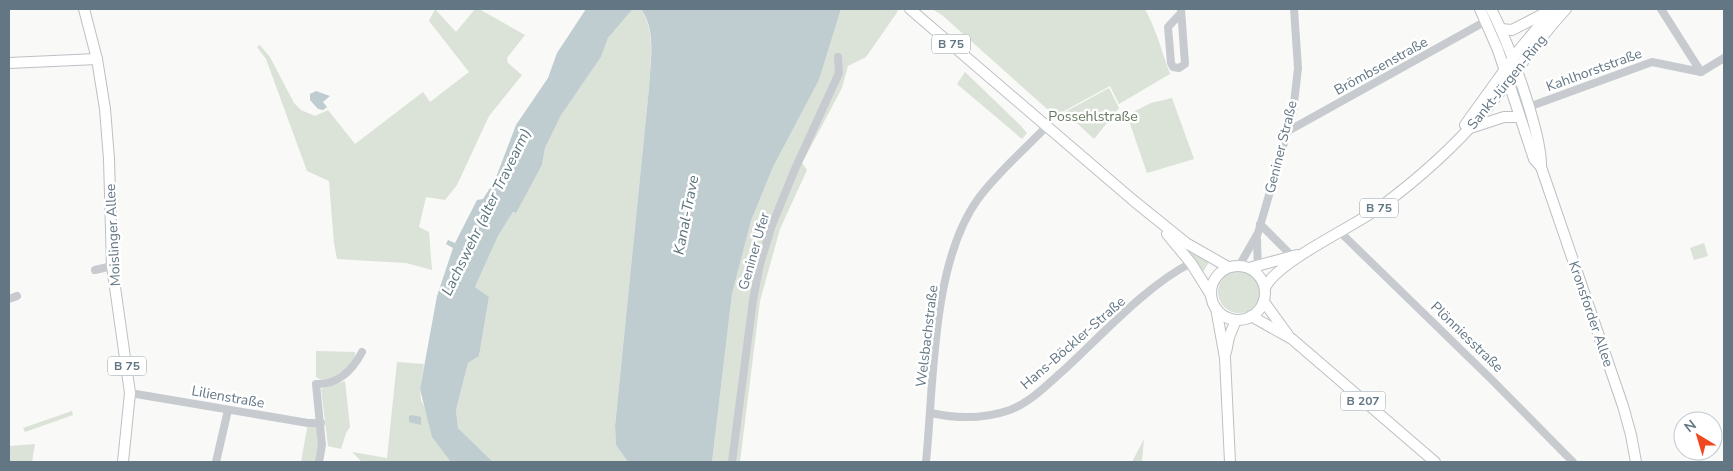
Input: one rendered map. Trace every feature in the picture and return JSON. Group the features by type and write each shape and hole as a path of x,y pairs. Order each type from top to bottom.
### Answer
{"main road":[{"name":"Moislinger Allee","path":"84,9 97,59 107,134 112,266 130,394 123,462"},
{"name":"B 75","path":"910,9 1046,127 1186,243 1246,268"},
{"name":"Kronsforder Allee","path":"1480,9 1508,81 1518,117 1534,159 1541,167"},
{"name":"Kronsforder Allee","path":"1491,9 1502,29 1516,70 1541,154 1541,167 1623,406 1636,462"},
{"path":"1502,29 1512,30 1553,9"},
{"name":"Sankt-Jürgen-Ring","path":"1444,152 1512,59 1553,9"},
{"name":"Sankt-Jürgen-Ring","path":"1265,288 1276,274 1305,252 1341,232 1397,194 1470,129 1566,9"},
{"path":"9,63 97,59"},
{"path":"1470,129 1504,117 1518,117"},
{"name":"B 75","path":"1134,201 1174,240 1191,263 1211,296"},
{"name":"Sankt-Jürgen-Ring","path":"1246,268 1305,252"},
{"path":"1216,308 1228,318 1236,320 1252,316 1264,302 1265,288 1246,268 1215,279 1211,296 1216,308 1225,358 1230,462"},
{"name":"B 207","path":"1264,302 1292,340"},
{"name":"B 207","path":"1252,316 1292,340 1434,462"},
{"path":"1225,358 1229,337 1236,320"}],"street":[{"name":"Geniner Straße","path":"1246,268 1288,131 1298,68 1294,9"},
{"path":"1661,9 1701,72 1724,58"},
{"path":"1181,11 1185,64 1179,68 1173,67 1171,63 1168,27 1181,11"},
{"name":"Brömbsenstraße","path":"1288,131 1486,22"},
{"name":"Geniner Ufer","path":"732,462 753,300 760,264 779,209 839,73 838,58"},
{"name":"Kahlhorststraße","path":"1527,105 1534,106 1652,62 1701,72"},
{"name":"Welsbachstraße","path":"926,462 940,308 954,244 977,200 1046,127"},
{"path":"1260,224 1292,256"},
{"name":"Plönniesstraße","path":"1341,232 1573,462"},
{"name":"Geniner Straße","path":"1246,268 1258,233"},
{"name":"Hans-Böckler-Straße","path":"931,414 952,418 979,417 1011,409 1044,388 1142,298 1191,263"},
{"path":"95,270 112,266"},
{"path":"9,299 18,296"},
{"path":"319,462 322,445 316,384 336,382 356,364 362,352"},
{"name":"Lilienstraße","path":"130,394 308,423 321,423"},
{"path":"216,462 228,410"}],"green space":[{"path":"435,9 456,32 475,9 479,9 525,35 507,58 508,63 522,75 489,116 457,185 445,200 426,197 419,227 429,232 432,270 406,263 337,259 329,181 307,171 266,59 257,47 260,45 270,57 294,103 301,110 315,116 328,110 355,144 423,92 430,102 469,72 429,21"},
{"path":"641,9 649,27 651,47 649,88 615,425 616,445 628,462 493,462 458,428 456,410 468,363 479,356 489,297 475,287 498,236 513,212 515,213 542,165 545,148 561,114 601,57 608,38 632,10"},
{"path":"841,9 895,9 898,11 866,57 848,66 842,88 802,163 807,170 780,229 760,301 740,462 712,462 732,294 751,221 773,167 819,80"},
{"path":"932,9 1145,9 1156,33 1170,74 1119,104 1110,86 1055,116 942,15"},
{"path":"965,72 1027,133 1022,139 957,84"},
{"name":"Possehlstraße","path":"1109,88 1119,108 1094,139 1065,112"},
{"path":"1172,98 1194,159 1147,173 1127,115 1151,103"},
{"path":"1704,243 1708,256 1694,260 1690,248"},
{"path":"1190,252 1209,262 1203,272"},
{"path":"1243,271 1251,274 1257,280 1260,292 1257,304 1251,310 1235,313 1227,310 1221,304 1218,288 1221,280 1227,274"},
{"path":"316,351 355,352 355,356 339,376 334,379 322,380 316,377"},
{"path":"397,362 424,364 420,389 421,400 451,462 362,462 352,452 387,458"},
{"path":"345,381 350,427 341,449 328,446 321,389"},
{"path":"72,411 73,415 25,432 23,428"},
{"path":"308,423 318,423 319,462 301,462"},
{"path":"1144,439 1142,462 1132,462"},
{"path":"35,444 32,462 9,462 9,446"}],"water":[{"name":"Lachswehr (alter Travearm)","path":"586,9 641,9 632,10 608,38 601,57 561,115 545,148 542,165 516,213 513,212 498,236 475,287 489,297 479,356 468,363 456,410 458,428 493,462 451,462 432,437 420,389 437,296 453,248 446,244 448,240 455,243 477,200 483,199 495,180 516,125 548,78 557,53"},
{"name":"Kanal-Trave","path":"641,9 841,9 819,80 773,167 751,221 732,294 712,462 628,462 616,445 615,426 651,58 649,27"},
{"path":"316,91 330,96 323,102 327,107 323,110 318,109 310,100 310,94"},
{"path":"409,416 421,417 421,425 409,422"}]}
